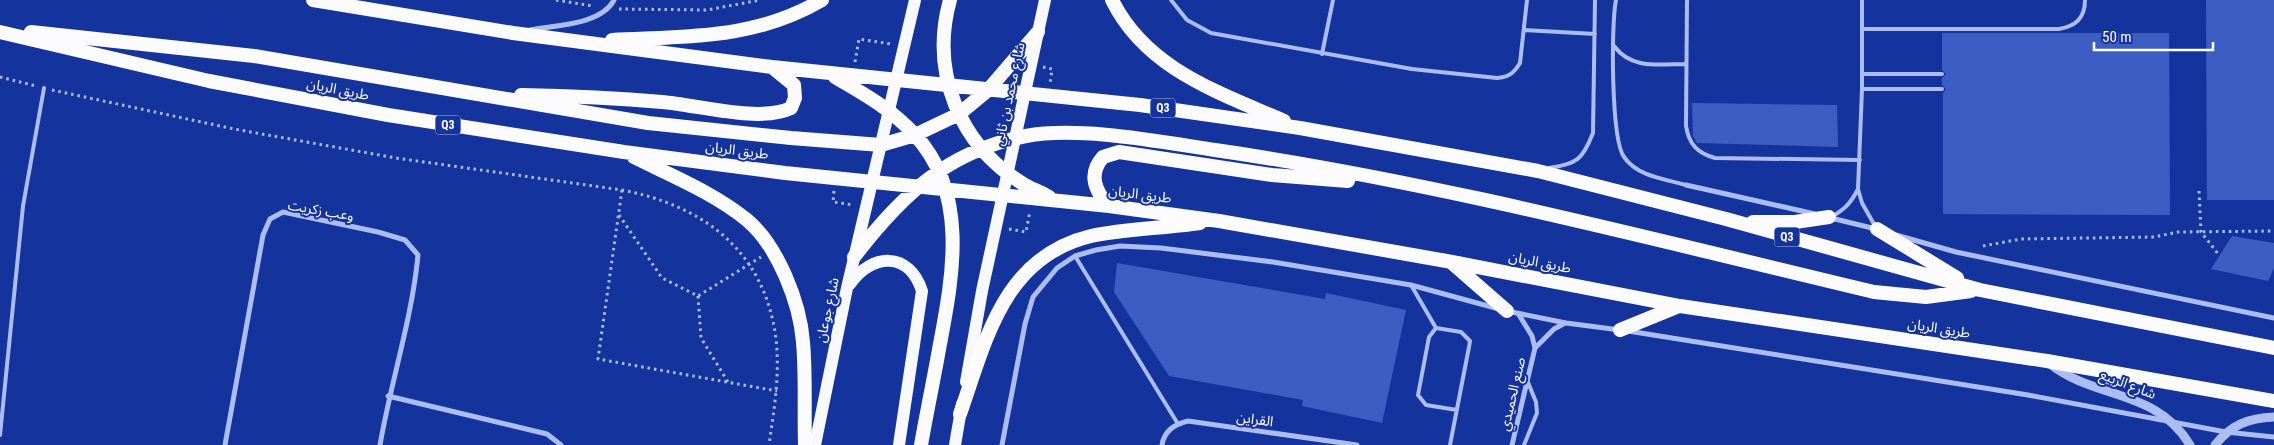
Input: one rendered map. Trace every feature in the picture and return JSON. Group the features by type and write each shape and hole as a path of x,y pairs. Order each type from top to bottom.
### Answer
{"highway":[{"name":"Q3","path":"313,0 576,42 895,82 1191,112 1300,128 1538,171 1726,220 1980,290 2274,348"},
{"path":"576,42 743,31 780,21 822,0"},
{"path":"950,0 945,16 942,45 943,64 948,86 959,114 982,148 1024,184 1055,200"},
{"path":"1112,0 1135,35 1161,60 1188,79 1300,128"},
{"path":"0,30 254,56 462,93 648,123 881,145 916,136 959,114 988,90 1038,32"},
{"name":"طريق الريان","path":"0,30 209,81 388,115 624,152 836,178 1109,206 1218,221 1452,262 1680,306 2047,361 2274,401"},
{"path":"462,93 603,97 681,104 766,115 780,113 791,108 795,98 794,85 772,67"},
{"path":"831,74 889,110 916,136 938,170 946,189 952,227 953,257 950,289 921,445"},
{"path":"854,257 881,222 917,186 938,170 982,148 1015,138 1049,133 1156,141 1261,156 1418,186 1874,292 1926,297 1980,290"},
{"path":"624,152 724,203 748,221 772,250 792,291 803,341 805,445"},
{"path":"1109,206 1096,188 1095,172 1103,157 1120,152 1272,175 1418,186"},
{"path":"1726,220 1769,222 1830,217"},
{"path":"960,414 986,342 1006,295 1028,269 1047,254 1092,236 1218,221"},
{"path":"1877,229 1910,251 1980,290"},
{"path":"1452,262 1513,313"},
{"path":"1620,330 1680,306"}],"main road":[{"path":"873,182 915,0"},
{"name":"شارع محمد بن ثاني","path":"1003,195 1045,0"},
{"name":"شارع جوعان","path":"815,445 846,288 873,182"},
{"path":"954,445 1003,195"},
{"path":"846,288 857,274 876,261 888,260 902,264 912,270 918,279 922,291 922,304 899,445"}],"street":[{"path":"513,33 581,21 608,9 614,0"},
{"path":"1686,185 1830,217 1956,252 2274,318"},
{"name":"وعب زكريت","path":"225,445 263,235 270,219 282,212 378,232 405,240 418,254 415,281 388,396 380,445"},
{"path":"1002,445 1033,297 1057,268 1075,256 1120,246 1161,248 1273,262 1411,285 1513,313 1566,323 2028,395 2226,432 2274,437"},
{"name":"صنع الحميدي","path":"1512,445 1535,348 1532,336 1513,313"},
{"name":"صنع الحميدي","path":"1535,348 1554,329 1566,323"},
{"name":"شارع الربيع","path":"2047,361 2071,377 2143,402 2159,411 2172,422 2190,445"},
{"path":"388,396 547,434 561,445"},
{"path":"2215,445 2226,432 2247,420 2274,417"},
{"name":"القراين","path":"1178,424 1188,422 1357,445"},
{"path":"1162,445 1163,439 1178,424"}],"lane":[{"path":"1171,0 1187,20 1211,33 1322,54 1454,75 1506,77 1515,72 1520,63 1527,0"},
{"path":"1322,54 1333,0"},
{"path":"1538,171 1573,163 1585,153 1593,133 1595,0"},
{"path":"1616,0 1614,46 1616,133 1623,157 1642,173 1686,185"},
{"path":"1687,0 1688,138 1694,148 1704,155 1715,158 1860,160"},
{"path":"1862,0 1862,89 1858,189 1868,217 1877,229"},
{"path":"1862,29 2059,29 2070,27 2080,20 2085,9 2085,0"},
{"path":"1524,30 1595,34"},
{"path":"1614,46 1627,59 1635,62 1686,64"},
{"path":"1862,74 1942,74"},
{"path":"0,435 23,206 44,88"},
{"path":"1862,89 1942,89"},
{"path":"1830,217 1847,206 1858,189"},
{"path":"1075,256 1178,424"},
{"path":"1411,285 1436,328"},
{"path":"1436,328 1429,337 1418,395 1426,405 1457,410"},
{"path":"1436,328 1461,332 1470,341 1450,445"},
{"path":"1524,445 1537,413 1536,402 1527,379"}],"path":[{"path":"556,0 608,9 707,10 760,0"},
{"path":"852,76 858,39 904,46"},
{"path":"1031,66 1052,69 1048,96"},
{"path":"0,77 234,129 396,158 622,190 654,196 683,208 715,228 733,244 759,282 770,310 776,340 777,391 769,445"},
{"path":"836,178 833,202 867,207"},
{"path":"622,190 598,359 777,391"},
{"path":"2199,191 2202,232 2219,254"},
{"path":"996,227 1026,232 1032,198"},
{"path":"619,214 662,278 698,296"},
{"path":"1956,252 2020,239 2154,237 2178,232 2274,231"},
{"path":"698,296 772,250"},
{"path":"698,296 701,338 728,382"}],"building":[{"path":"2206,0 2274,0 2274,200 2207,200"},
{"path":"1942,33 2169,33 2170,215 1943,214 1943,93 1946,89 1942,85 1942,78 1946,74 1942,70"},
{"path":"1692,103 1837,105 1838,147 1697,143 1693,136"},
{"path":"2232,236 2274,243 2274,268 2268,281 2211,269"},
{"path":"1117,263 1325,299 1326,293 1406,310 1382,423 1302,406 1303,400 1169,376 1114,292"}]}
